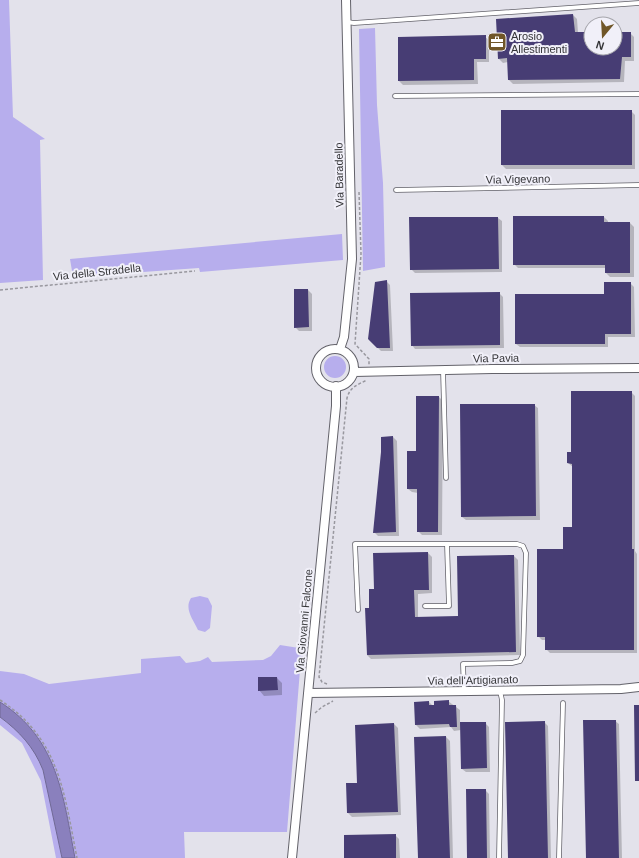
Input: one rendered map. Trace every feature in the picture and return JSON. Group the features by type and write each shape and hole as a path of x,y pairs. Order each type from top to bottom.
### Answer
{"street":[{"name":"Via Baradello","path":"340,349 344,337 352,259 348,22 346,0"},
{"path":"333,349 340,349 350,356 353,361 354,372 347,382 342,385 330,386 324,383 320,378 316,366 322,354 333,349"},
{"name":"Via Pavia","path":"354,372 639,368"},
{"name":"Via Giovanni Falcone","path":"292,858 336,406 336,386"},
{"name":"Via dell'Artigianato","path":"308,693 621,689 639,687"}],"lane":[{"path":"348,22 354,23 639,3"},
{"path":"395,96 639,94"},
{"name":"Via Vigevano","path":"396,190 639,186"},
{"path":"443,370 446,478"},
{"path":"358,610 355,544 517,544 523,546 526,553 524,655 520,661 512,663 463,664 464,691"},
{"path":"425,606 449,606 447,544"},
{"path":"499,858 502,700 500,691"},
{"path":"559,858 563,703"}],"path":[{"name":"Via della Stradella","path":"0,290 195,270"},
{"path":"355,344 369,359"},
{"path":"314,717 315,712 335,701 335,687 322,682 319,678 347,398 349,392 354,386 367,380 369,372"},
{"path":"0,700 24,718 48,750 59,776 77,858"}],"shaded area":[{"path":"0,0 9,0 13,117 45,139 40,140 43,280 0,283"},
{"path":"375,28 377,105 383,183 385,267 363,271 359,29"},
{"path":"342,234 343,260 200,272 199,268 73,277 70,259"},
{"path":"335,356 343,359 346,367 343,375 335,378 327,375 324,367 327,359"},
{"path":"200,596 208,598 212,606 210,628 205,632 198,630 188,606 191,598"},
{"path":"306,640 300,670 287,832 184,832 185,858 75,858 61,791 55,771 35,734 20,717 0,702 0,671 24,674 49,684 141,673 141,659 180,656 186,663 200,661 208,657 212,662 263,660 271,656 280,645 299,648"},
{"path":"0,702 19,717 34,733 46,751 55,771 61,791 75,858 62,858 43,770 35,754 25,740 0,717"},
{"path":"0,717 23,737 37,755 44,772 62,858 56,858 41,781 22,743 0,725"}],"building":[{"path":"573,14 575,32 583,32 583,56 623,56 623,32 631,32 631,57 622,57 620,79 508,80 507,58 498,59 496,19"},
{"path":"486,35 486,59 474,59 474,80 398,81 398,37"},
{"path":"501,110 632,110 632,165 501,165"},
{"path":"513,216 604,216 604,222 630,222 630,273 605,273 605,265 513,265"},
{"path":"409,217 498,217 499,269 410,270"},
{"path":"387,280 390,348 377,348 368,339 375,282"},
{"path":"604,282 631,282 631,334 605,334 605,344 515,344 515,294 604,294"},
{"path":"294,289 308,289 309,327 294,328"},
{"path":"500,292 500,345 411,346 410,293"},
{"path":"571,391 632,391 632,549 634,549 634,650 545,650 545,637 537,637 537,549 563,549 563,527 572,527 572,464 567,463 567,452 571,452"},
{"path":"416,396 439,396 438,532 417,532 417,489 407,489 407,451 416,451"},
{"path":"460,404 535,404 536,516 461,517"},
{"path":"393,436 396,532 373,533 381,452 381,437"},
{"path":"428,552 429,590 414,590 415,617 458,616 457,556 514,555 516,652 367,655 365,608 369,608 369,589 374,589 373,553"},
{"path":"258,677 277,677 278,690 258,691"},
{"path":"449,700 449,705 456,705 457,727 450,727 449,724 415,725 414,702 429,701 429,705 434,705 434,701"},
{"path":"634,705 639,705 639,781 635,781"},
{"path":"583,720 616,720 619,858 586,858"},
{"path":"545,721 548,858 508,858 505,722"},
{"path":"460,722 486,722 487,768 461,769"},
{"path":"394,723 398,812 347,813 346,783 357,783 355,725"},
{"path":"446,736 450,858 418,858 414,737"},
{"path":"466,789 486,789 487,858 467,858"},
{"path":"396,834 396,858 344,858 344,835"}],"place":[{"name":"Arosio Allestimenti","path":"497,42"}]}
